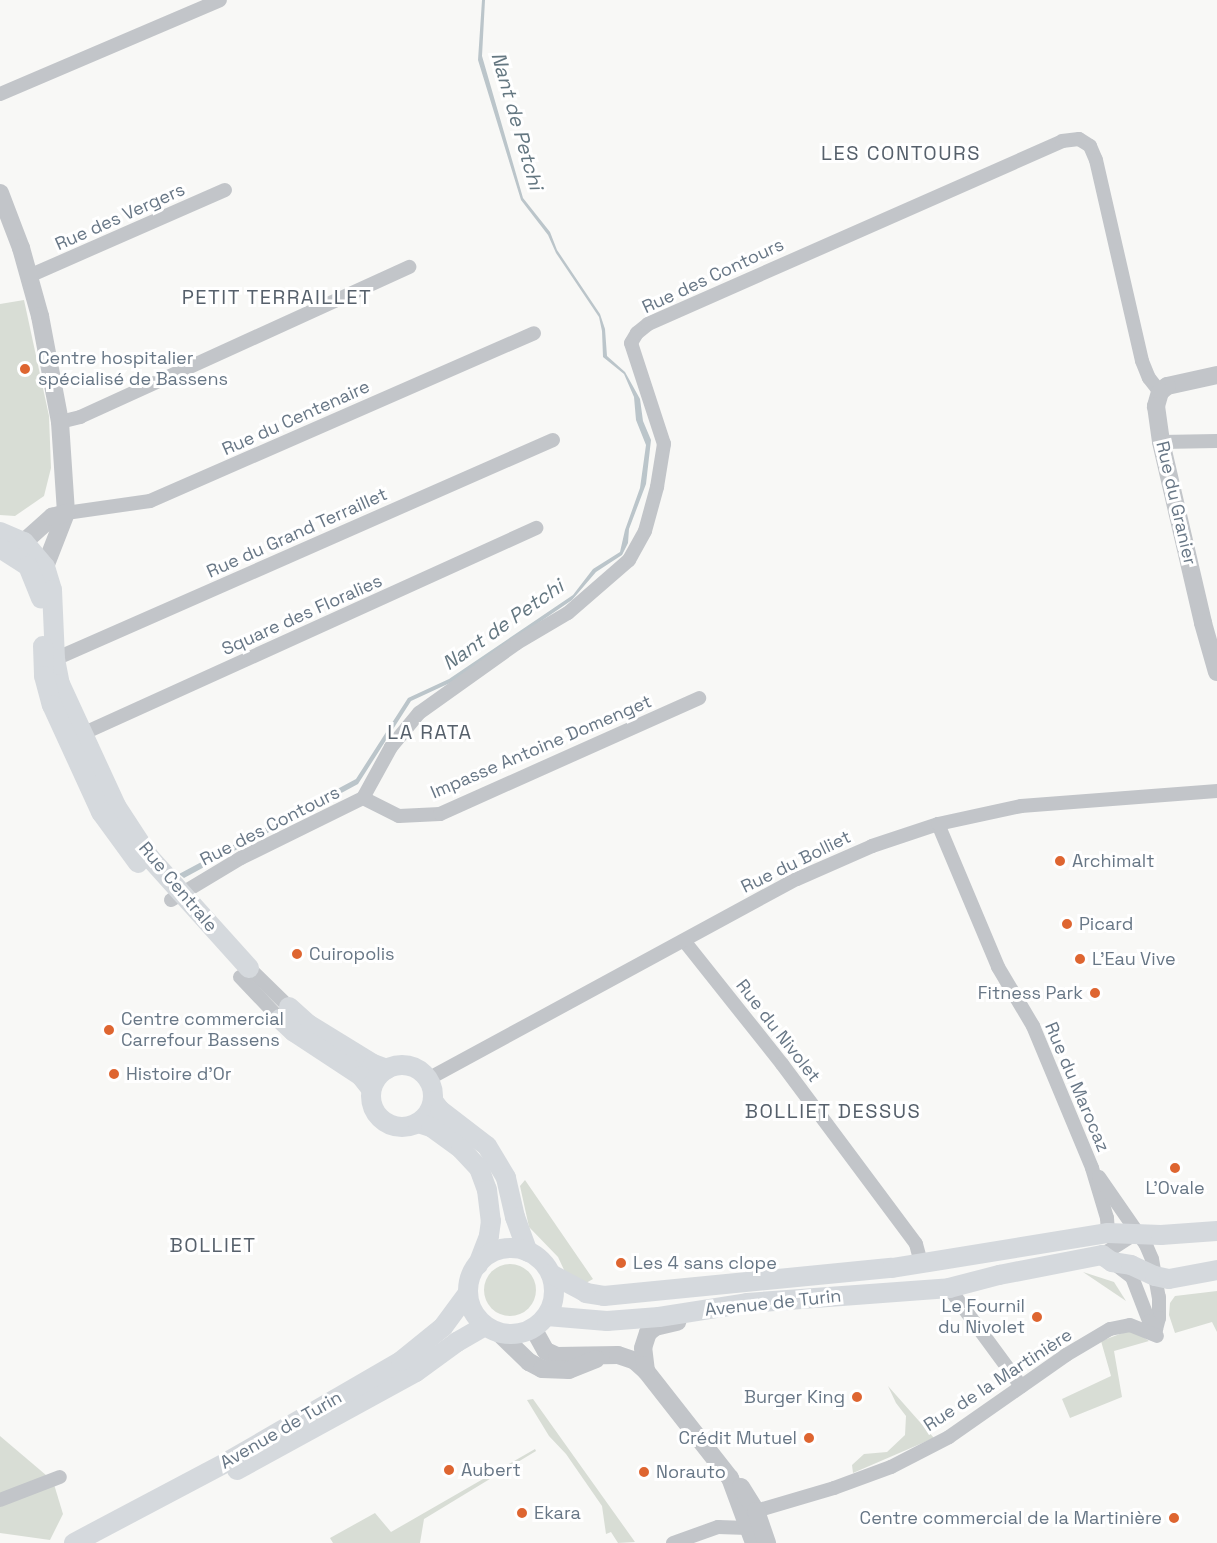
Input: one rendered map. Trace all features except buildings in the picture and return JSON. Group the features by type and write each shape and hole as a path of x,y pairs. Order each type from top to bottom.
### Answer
{"main road":[{"path":"0,531 29,558"},
{"path":"0,548 29,558"},
{"name":"Rue Centrale","path":"29,558 52,590 55,659 60,684 116,806 176,897"},
{"name":"Rue Centrale","path":"29,558 42,601 44,676 52,705 101,813 141,866 176,897 244,972"},
{"name":"Rue Centrale","path":"285,1013 308,1024 373,1064 387,1069"},
{"name":"Rue Centrale","path":"285,1013 294,1032 361,1076 372,1089"},
{"path":"405,1065 422,1072 428,1079 432,1086 433,1101 425,1118 418,1123 402,1128 387,1124 375,1113 372,1089 380,1074 387,1069 405,1065"},
{"path":"433,1101 440,1110 488,1146 506,1178 515,1217 528,1252"},
{"path":"418,1123 431,1127 461,1149 479,1168 487,1190 491,1221 489,1236 478,1265"},
{"name":"Avenue de Turin","path":"551,1274 585,1293 604,1296 842,1274 1107,1233 1148,1238 1217,1231"},
{"path":"515,1249 528,1252 545,1265 551,1274 554,1293 540,1322 511,1334 492,1329 476,1317 468,1293 472,1273 488,1255 501,1250 515,1249"},
{"path":"1119,1265 1168,1279 1217,1270"},
{"name":"Avenue de Turin","path":"540,1322 607,1321 659,1317 747,1304 949,1288 999,1275 1119,1265"},
{"name":"Avenue de Turin","path":"74,1543 226,1462 401,1361 443,1328 468,1293"},
{"name":"Avenue de Turin","path":"102,1543 416,1372 457,1342 492,1329"},
{"path":"91,1543 113,1522"}],"street":[{"path":"0,94 220,0"},
{"name":"Rue des Contours","path":"176,897 241,858 363,798 391,747 419,712 518,644 568,613 629,560 645,531 657,487 664,444 631,343 637,333 648,324 1062,141 1079,139 1090,146 1096,160 1142,361 1149,378 1160,392"},
{"name":"Rue des Vergers","path":"29,276 225,190"},
{"path":"0,193 29,276 40,316 60,422 66,513 29,558"},
{"path":"60,422 81,417 409,267"},
{"name":"Rue du Centenaire","path":"66,513 150,501 534,333"},
{"path":"1160,392 1177,382 1217,375"},
{"name":"Rue du Granier","path":"1160,392 1156,406 1161,442 1217,672"},
{"name":"Rue du Grand Terraillet","path":"55,659 553,440"},
{"path":"1161,442 1217,441"},
{"path":"29,558 52,517 66,513"},
{"name":"Square des Floralies","path":"82,734 537,528"},
{"name":"Impasse Antoine Domenget","path":"363,798 399,816 440,814 699,698"},
{"name":"Rue du Bolliet","path":"428,1079 612,978 685,942 836,861 938,824 1021,806 1217,791"},
{"name":"Rue du Marocaz","path":"938,824 998,967 1033,1026 1092,1168 1106,1213 1107,1233"},
{"name":"Rue du Nivolet","path":"685,942 782,1064 916,1244 921,1263"},
{"name":"Rue Centrale","path":"244,972 285,1013"},
{"name":"Rue du Marocaz","path":"1092,1168 1148,1238 1160,1318 1156,1329 1149,1321 1119,1265"},
{"path":"1119,1265 1148,1238"},
{"path":"1119,1265 1148,1238"},
{"path":"949,1288 1020,1386"},
{"path":"646,1371 644,1342 655,1327 734,1312 747,1304"},
{"path":"540,1322 546,1351 557,1356 626,1357 646,1371 730,1478 758,1538"},
{"name":"Rue de la Martinière","path":"756,1511 834,1488 891,1467 949,1437 1020,1386 1110,1329 1130,1325 1157,1336"},
{"path":"492,1329 529,1362 542,1369 569,1370 600,1357"},
{"path":"0,1500 60,1477"},
{"path":"730,1478 738,1483 756,1511 758,1538"},
{"path":"673,1543 718,1527 758,1538"}],"shaded area":[{"path":"482,0 485,0 482,56 523,198 550,232 557,250 600,314 605,329 607,356 625,372 640,399 643,421 651,440 646,484 629,529 628,543 622,555 596,572 572,600 452,682 411,701 358,784 184,878 179,874 356,779 408,698 449,679 573,595 593,569 620,552 640,488 646,445 636,420 634,397 624,374 603,357 599,317 556,253 548,235 521,200 478,60"},
{"path":"24,300 49,416 51,468 44,496 15,516 0,515 0,304"},
{"path":"525,1180 593,1279 586,1283 565,1272 558,1257 529,1227 520,1186"},
{"path":"510,1264 520,1266 528,1272 534,1280 536,1290 534,1300 528,1308 520,1314 510,1316 500,1314 492,1308 486,1300 484,1290 486,1280 492,1272 500,1266"},
{"path":"1083,1272 1114,1282 1126,1301"},
{"path":"1217,1291 1217,1332 1212,1322 1175,1333 1169,1315 1170,1303 1175,1296"},
{"path":"1128,1331 1136,1332 1149,1341 1114,1351 1122,1397 1070,1418 1062,1399 1111,1376 1101,1341"},
{"path":"888,1386 934,1438 853,1473 852,1465 864,1454 887,1452 905,1435 906,1416 896,1403"},
{"path":"533,1399 635,1542 618,1543 611,1532 606,1534 602,1506 566,1454 549,1436 527,1400"},
{"path":"0,1436 53,1481 63,1514 50,1540 0,1533"},
{"path":"535,1449 536,1451 424,1519 420,1543 333,1543 330,1538 375,1513 391,1532"}],"place":[{"name":"Centre hospitalier spécialisé de Bassens","path":"25,369"},
{"name":"Archimalt","path":"1060,861"},
{"name":"Picard","path":"1067,924"},
{"name":"Cuiropolis","path":"297,954"},
{"name":"L'Eau Vive","path":"1080,959"},
{"name":"Fitness Park","path":"1095,993"},
{"name":"Centre commercial Carrefour Bassens","path":"109,1030"},
{"name":"Histoire d'Or","path":"114,1074"},
{"name":"L'Ovale","path":"1175,1168"},
{"name":"Les 4 sans clope","path":"621,1263"},
{"name":"Le Fournil du Nivolet","path":"1037,1317"},
{"name":"Burger King","path":"857,1397"},
{"name":"Crédit Mutuel","path":"809,1438"},
{"name":"Aubert","path":"449,1470"},
{"name":"Norauto","path":"644,1472"},
{"name":"Ekara","path":"522,1513"},
{"name":"Centre commercial de la Martinière","path":"1174,1518"}],"district":[{"name":"LES CONTOURS","path":"901,153"},
{"name":"PETIT TERRAILLET","path":"277,297"},
{"name":"LA RATA","path":"430,732"},
{"name":"BOLLIET DESSUS","path":"833,1111"},
{"name":"BOLLIET","path":"213,1245"}],"water label":[{"name":"Nant de Petchi","path":"517,121"},
{"name":"Nant de Petchi","path":"503,625"}]}
